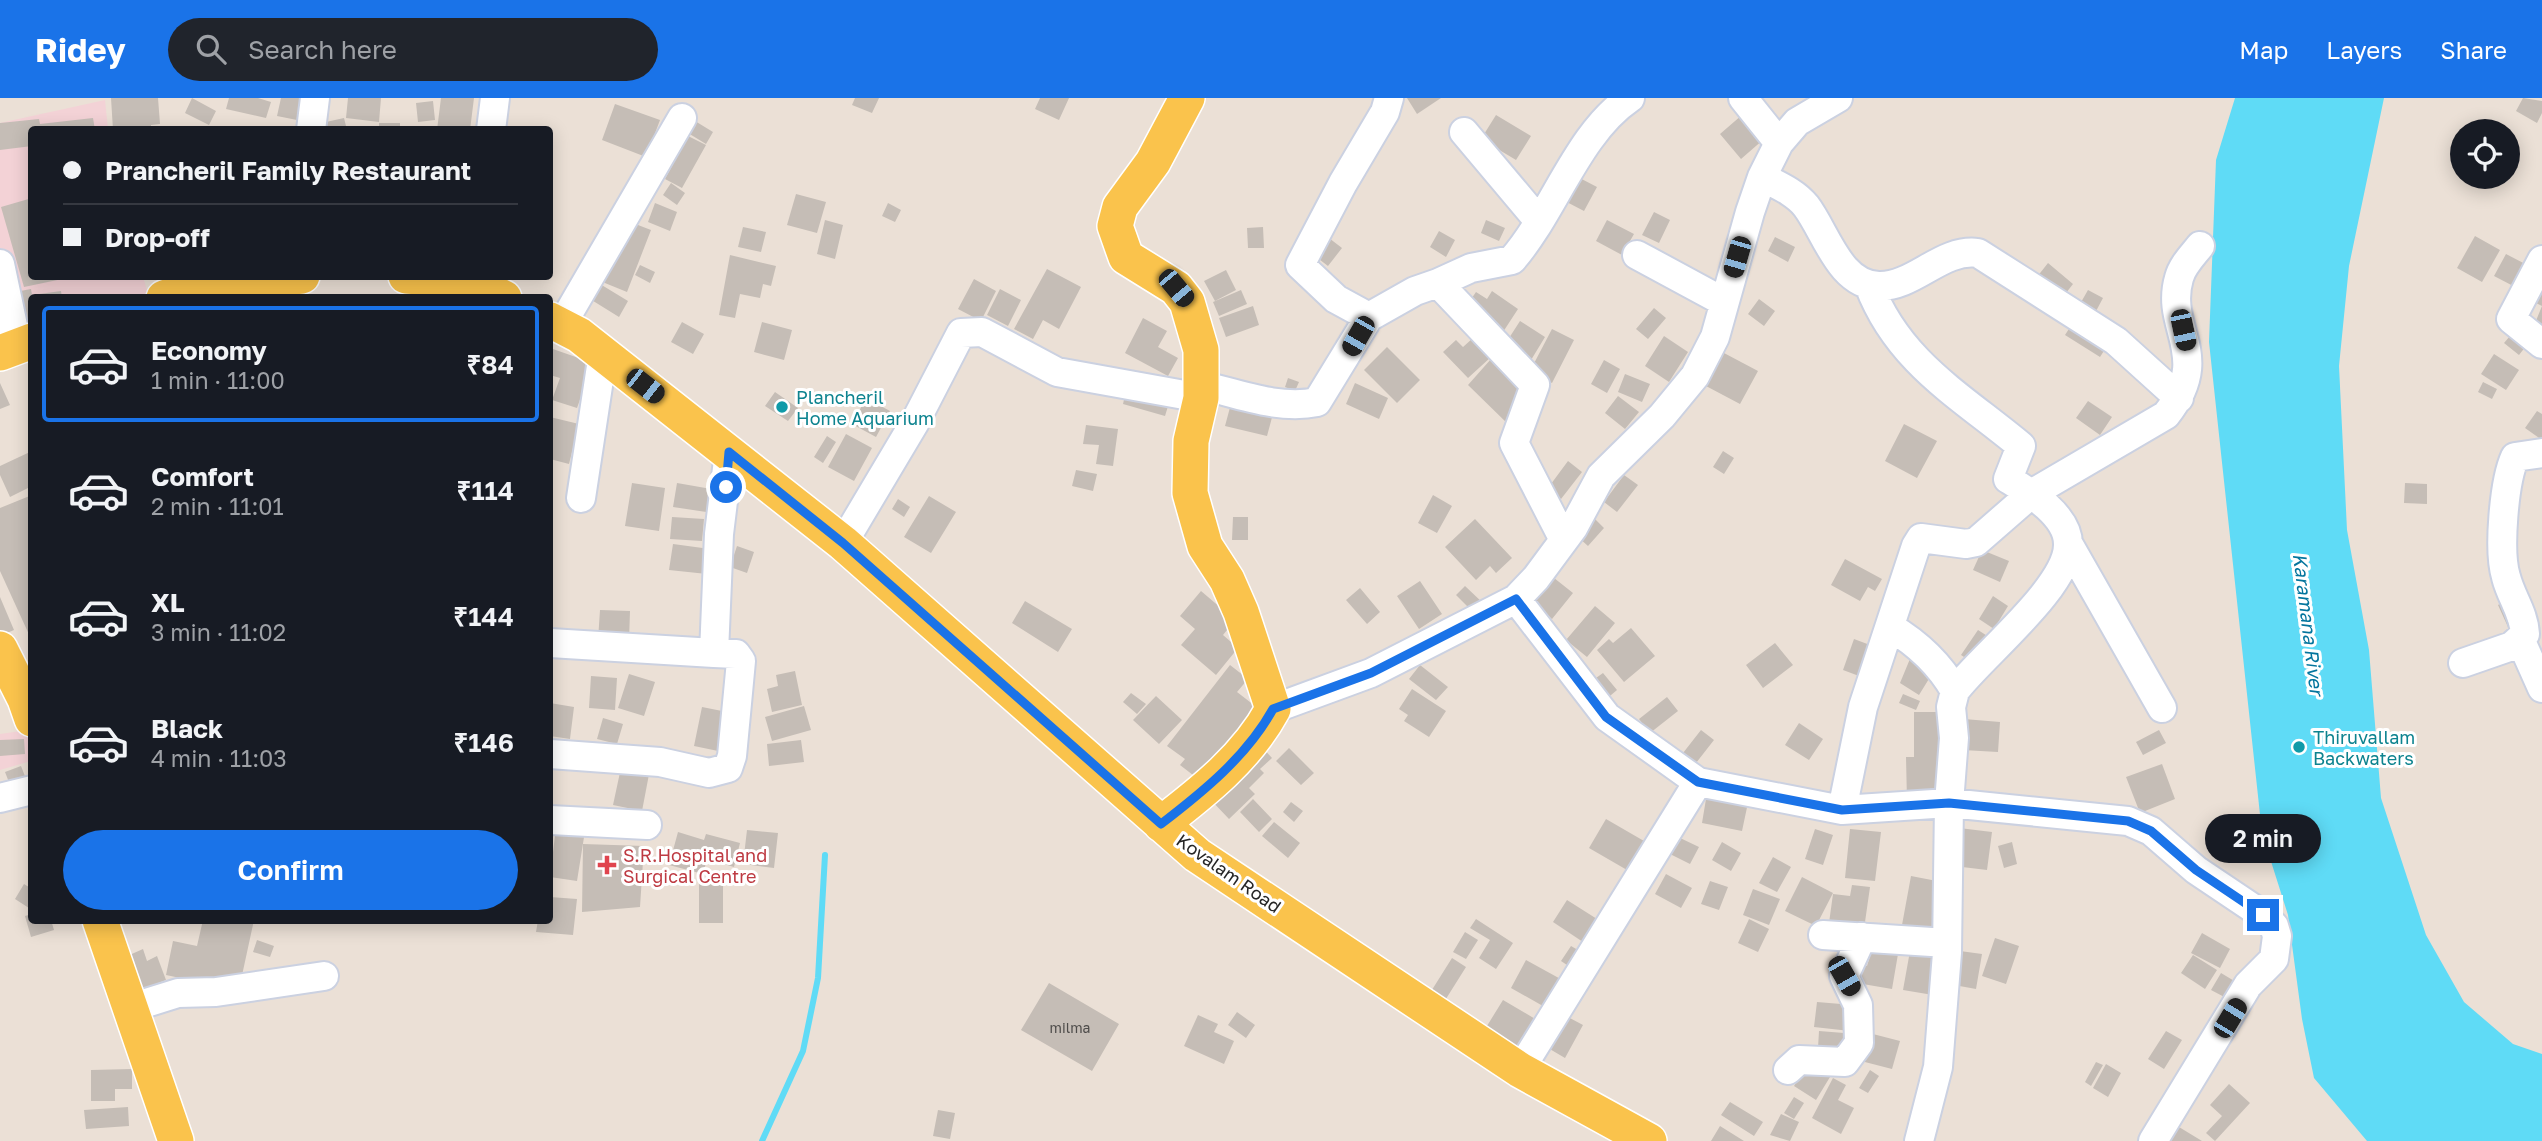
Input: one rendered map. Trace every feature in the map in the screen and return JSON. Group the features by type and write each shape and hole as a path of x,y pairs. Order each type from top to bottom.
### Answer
{"main road":[{"path":"1161,824 1206,789 1260,733 1273,709 1237,601 1205,546 1190,493 1191,442 1201,392 1200,351 1187,302 1176,288 1126,257 1115,226 1120,207 1153,162 1187,98"},
{"path":"175,294 189,289 273,280"},
{"path":"474,280 497,294"},
{"name":"Kovalam Road","path":"555,323 579,335 603,353 843,543 1197,855 1520,1070 1650,1141"},
{"path":"0,649 28,708"},
{"path":"101,924 176,1141"}],"street":[{"path":"312,126 315,98"},
{"path":"492,126 495,98"},
{"path":"1369,317 1336,299 1300,265 1343,183 1385,112 1389,98"},
{"path":"843,543 915,422 961,333 982,332 1058,372 1279,404 1317,401 1369,317 1415,291 1471,268 1512,260 1538,220 1553,204 1601,126 1617,107 1630,98"},
{"path":"1743,98 1779,143"},
{"path":"1273,709 1371,673 1516,599 1536,578 1564,540 1601,476 1662,416 1695,376 1715,337 1762,177 1779,143 1797,122 1838,98"},
{"path":"555,323 682,118"},
{"path":"1464,132 1538,220"},
{"path":"1762,177 1790,192 1805,205 1829,246 1850,273 1869,285 1882,286 1902,280 1966,251 1978,253 2116,341 2179,398"},
{"path":"1842,810 1863,707 1912,553 1921,538 1966,544 1976,542 2032,494 2166,415 2179,398 2187,377 2187,346 2177,298 2179,278 2200,246"},
{"path":"1637,255 1724,302"},
{"path":"2542,260 2511,319 2542,344"},
{"path":"0,264 16,346"},
{"path":"1438,283 1535,385 1514,443 1564,540"},
{"path":"1869,285 1879,313 1911,358 2021,446 2008,479 2032,494 2060,522 2069,545 2162,708"},
{"path":"581,498 603,353"},
{"path":"714,653 719,534 729,452"},
{"path":"2463,663 2521,641 2525,634 2525,624 2505,576 2503,550 2508,484 2515,457 2542,453"},
{"path":"1955,691 2032,611 2063,563 2069,545"},
{"path":"1516,599 1606,717 1698,782 1842,810 1949,803 2110,818 2139,824 2274,926 2278,948 2274,959 2248,985 2153,1141"},
{"path":"1890,627 1913,641 1944,672 1955,691 1949,803 1947,943 1938,1067 1919,1141"},
{"path":"2521,641 2542,688"},
{"path":"553,643 736,654 741,661 732,756 728,768 709,773 660,762 553,754"},
{"path":"1520,1070 1698,782"},
{"path":"0,798 28,791"},
{"path":"553,820 647,825"},
{"path":"1823,934 1947,943"},
{"path":"1788,1070 1799,1060 1845,1062 1859,1043 1858,1005 1844,976 1862,937"},
{"path":"130,1008 178,993 216,992 324,976"}],"shaded area":[{"path":"105,100 108,126 28,126 28,280 144,280 148,294 28,294 28,330 16,333 0,255 0,123"},
{"path":"28,730 28,762 0,770 0,734"}],"water":[{"name":"Karamana River","path":"2235,98 2384,98 2349,266 2339,366 2347,530 2369,650 2381,798 2426,935 2464,1002 2513,1044 2542,1054 2542,1141 2367,1141 2314,1078 2302,1019 2288,915 2262,833 2209,342 2216,160"}],"building":[{"path":"111,98 158,98 160,124 113,126"},
{"path":"192,98 216,111 209,125 185,113"},
{"path":"229,98 258,98 271,102 266,118 226,109"},
{"path":"281,98 307,98 302,121 277,116"},
{"path":"348,98 381,98 379,122 346,118"},
{"path":"441,98 474,98 470,126 438,126"},
{"path":"855,98 879,98 872,113 852,105"},
{"path":"1040,98 1069,98 1059,120 1035,109"},
{"path":"1407,98 1441,98 1417,114"},
{"path":"2523,98 2542,101 2542,113 2537,123 2516,111"},
{"path":"433,101 435,120 418,122 416,103"},
{"path":"615,104 660,120 646,157 602,140"},
{"path":"1496,115 1531,136 1516,160 1481,139"},
{"path":"1742,115 1764,139 1741,159 1720,134"},
{"path":"93,118 94,126 28,126 28,146 0,150 0,123 39,119 40,124"},
{"path":"344,118 346,126 327,126 326,122"},
{"path":"695,121 713,132 706,144 688,133"},
{"path":"379,123 400,123 400,126 379,126"},
{"path":"688,136 706,145 682,188 665,179"},
{"path":"1572,174 1597,187 1584,211 1559,198"},
{"path":"671,183 685,193 677,205 663,195"},
{"path":"796,194 826,202 817,233 787,225"},
{"path":"28,199 28,280 57,280 24,287 1,207"},
{"path":"655,203 677,212 670,231 648,222"},
{"path":"888,203 901,210 895,222 882,216"},
{"path":"1654,212 1670,220 1659,243 1642,235"},
{"path":"625,220 651,230 627,292 600,281"},
{"path":"825,220 843,225 835,259 817,254"},
{"path":"1486,220 1505,228 1499,241 1481,233"},
{"path":"1607,220 1634,234 1622,255 1596,241"},
{"path":"743,227 766,232 761,252 738,247"},
{"path":"1263,227 1264,248 1248,248 1247,228"},
{"path":"1439,231 1455,240 1446,257 1430,247"},
{"path":"1325,235 1342,248 1328,266 1311,253"},
{"path":"2475,236 2500,250 2482,282 2457,268"},
{"path":"1775,237 1795,247 1788,262 1768,251"},
{"path":"2506,254 2531,267 2519,289 2494,276"},
{"path":"730,255 776,266 771,286 763,284 760,298 740,294 735,318 719,315"},
{"path":"2048,263 2073,284 2059,302 2033,282"},
{"path":"640,265 655,272 650,283 635,275"},
{"path":"1047,269 1081,287 1059,329 1043,320 1033,339 1014,329"},
{"path":"1226,270 1236,290 1215,301 1204,281"},
{"path":"974,279 996,291 981,321 958,309"},
{"path":"600,284 628,301 619,317 590,299"},
{"path":"2542,285 2542,306 2528,299"},
{"path":"31,289 32,294 28,294 28,324 20,325 15,292"},
{"path":"1000,289 1021,300 1008,326 987,315"},
{"path":"1241,290 1247,304 1219,316 1213,302"},
{"path":"2088,290 2103,298 2095,313 2080,304"},
{"path":"61,291 61,294 39,294"},
{"path":"1492,291 1518,309 1503,332 1465,308 1476,292 1487,299"},
{"path":"1759,299 1775,311 1764,326 1748,314"},
{"path":"1253,306 1259,325 1226,337 1219,318"},
{"path":"2542,306 2542,337 2531,333"},
{"path":"1654,308 1666,318 1648,339 1636,329"},
{"path":"1143,318 1167,331 1158,347 1178,358 1168,376 1125,353"},
{"path":"2076,318 2111,340 2100,357 2065,335"},
{"path":"1520,321 1545,337 1528,365 1502,349"},
{"path":"682,322 704,334 693,354 671,342"},
{"path":"762,322 792,330 784,360 754,352"},
{"path":"1552,329 1574,340 1552,383 1530,371"},
{"path":"2516,329 2530,341 2519,355 2504,343"},
{"path":"1664,336 1688,352 1669,382 1645,366"},
{"path":"1473,338 1491,357 1468,378 1443,352 1456,340 1463,347"},
{"path":"1387,347 1420,380 1397,403 1364,370"},
{"path":"553,349 593,363 577,408 553,400 560,378 553,376"},
{"path":"1724,353 1758,371 1740,404 1706,386"},
{"path":"2494,354 2519,370 2506,390 2481,374"},
{"path":"1491,359 1525,389 1512,403 1523,413 1511,427 1468,385"},
{"path":"1604,360 1620,369 1607,393 1591,384"},
{"path":"1625,374 1650,384 1642,402 1618,392"},
{"path":"1288,378 1299,382 1295,391 1285,387"},
{"path":"2483,382 2497,389 2492,399 2478,392"},
{"path":"0,383 10,405 0,409"},
{"path":"1355,383 1388,398 1379,419 1346,404"},
{"path":"1126,391 1169,403 1165,416 1123,404"},
{"name":"Plancheril Home Aquarium","path":"775,392 798,408 788,421 765,406"},
{"path":"1618,396 1639,412 1625,429 1605,413"},
{"path":"866,398 890,411 876,437 852,424"},
{"path":"1232,400 1274,410 1267,436 1225,426"},
{"path":"2088,401 2112,417 2100,435 2076,418"},
{"path":"2537,411 2542,414 2542,440 2525,428"},
{"path":"553,418 579,424 569,464 553,460"},
{"path":"1904,424 1937,441 1917,478 1885,461"},
{"path":"1086,425 1118,429 1113,466 1096,464 1099,445 1083,444"},
{"path":"846,434 872,448 854,481 828,467"},
{"path":"827,436 836,442 823,463 814,457"},
{"path":"1723,451 1734,458 1724,474 1713,467"},
{"path":"28,453 28,488 10,497 0,475 0,466"},
{"path":"1568,461 1582,472 1561,499 1548,488"},
{"path":"1076,470 1097,474 1093,491 1072,486"},
{"path":"1624,475 1638,485 1617,512 1604,502"},
{"path":"632,483 665,488 659,531 625,526"},
{"path":"677,483 717,490 713,513 673,507"},
{"path":"2405,483 2427,484 2427,504 2404,503"},
{"path":"1433,495 1452,506 1437,533 1418,523"},
{"path":"929,496 956,512 931,553 904,537"},
{"path":"28,497 28,632 0,571 0,508"},
{"path":"898,499 910,507 904,517 892,509"},
{"path":"672,517 704,519 702,541 670,539"},
{"path":"1233,517 1248,517 1248,540 1232,540"},
{"path":"1594,518 1604,528 1588,546 1578,537"},
{"path":"1475,519 1512,558 1496,573 1490,566 1476,580 1445,547"},
{"path":"673,544 710,549 707,574 669,570"},
{"path":"737,546 754,552 747,573 730,567"},
{"path":"1982,550 2009,561 2000,582 1973,570"},
{"path":"1845,559 1882,579 1875,591 1868,587 1860,601 1831,585"},
{"path":"1549,574 1573,593 1552,619 1529,599"},
{"path":"1420,581 1442,614 1419,629 1397,596"},
{"path":"1465,586 1484,604 1475,614 1456,595"},
{"path":"1360,588 1380,612 1367,624 1346,600"},
{"path":"1201,591 1235,620 1223,635 1238,648 1216,675 1181,645 1195,629 1180,616"},
{"path":"1993,596 2008,606 1994,629 1979,619"},
{"path":"0,597 14,630 0,636"},
{"path":"1025,601 1072,629 1058,652 1012,623"},
{"path":"2505,601 2521,620 2508,627 2498,605"},
{"path":"1595,606 1615,623 1587,657 1566,640"},
{"path":"600,610 630,611 629,641 598,640"},
{"path":"1631,628 1655,656 1624,682 1597,650 1609,639 1613,643"},
{"path":"1978,630 1992,639 1975,664 1961,655"},
{"path":"1854,639 1878,648 1867,679 1843,670"},
{"path":"1775,643 1793,665 1763,688 1746,665"},
{"path":"1912,654 1935,669 1919,695 1900,683"},
{"path":"1230,665 1248,679 1237,692 1259,709 1202,782 1180,765 1185,759 1167,746"},
{"path":"1420,665 1448,687 1436,700 1409,679"},
{"path":"795,671 802,705 772,712 767,689 778,686 776,675"},
{"path":"1603,673 1617,690 1604,701 1589,683"},
{"path":"629,674 655,682 644,716 618,708"},
{"path":"591,676 617,678 615,710 589,708"},
{"path":"1412,689 1446,711 1429,737 1404,721 1408,715 1399,709"},
{"path":"1131,693 1146,704 1137,714 1123,702"},
{"path":"1903,694 1920,701 1916,710 1899,703"},
{"path":"1156,696 1182,720 1159,744 1133,720"},
{"path":"1667,697 1678,711 1650,733 1639,719"},
{"path":"553,704 574,707 570,739 553,736"},
{"path":"804,706 811,730 772,741 765,717"},
{"path":"702,707 732,713 723,752 694,746"},
{"path":"1914,712 1941,712 1942,800 1907,801 1906,757 1914,757"},
{"path":"603,718 623,724 617,744 597,739"},
{"path":"1964,719 2000,722 1998,752 1963,750"},
{"path":"1799,723 1823,739 1809,760 1785,745"},
{"path":"1701,730 1714,740 1696,763 1683,753"},
{"path":"2159,730 2166,743 2143,755 2136,742"},
{"path":"24,739 25,754 0,756 0,740"},
{"path":"801,740 804,762 769,766 767,744"},
{"path":"1262,747 1272,758 1260,769 1264,773 1249,788 1255,794 1229,819 1209,798"},
{"path":"1289,748 1314,773 1301,785 1276,761"},
{"path":"622,763 650,769 642,811 613,805"},
{"path":"2162,764 2175,799 2140,813 2126,777"},
{"path":"21,766 28,784 12,790 5,772"},
{"path":"1728,793 1749,798 1742,831 1702,823 1706,799 1725,803"},
{"path":"1253,799 1272,819 1259,832 1240,812"},
{"path":"1291,802 1303,811 1294,822 1283,812"},
{"path":"1606,819 1644,841 1627,870 1589,848"},
{"path":"1274,822 1300,843 1288,858 1262,836"},
{"path":"556,827 585,831 577,881 553,877"},
{"path":"1959,828 1992,832 1987,870 1954,866"},
{"path":"1815,829 1833,835 1823,865 1805,859"},
{"path":"1850,829 1881,832 1875,881 1845,878"},
{"path":"747,830 778,833 774,868 743,864"},
{"path":"678,832 704,840 706,834 740,843 734,867 707,859 703,874 669,865"},
{"path":"1678,837 1699,847 1690,864 1670,854"},
{"path":"1722,842 1741,853 1731,871 1712,860"},
{"path":"2012,842 2017,864 2004,868 1998,846"},
{"path":"583,844 644,846 640,907 582,912"},
{"path":"1773,857 1791,867 1777,892 1759,883"},
{"path":"1666,874 1692,888 1681,908 1655,894"},
{"path":"1911,876 1942,882 1933,931 1902,925"},
{"path":"1802,877 1833,893 1816,926 1785,911"},
{"path":"699,880 723,880 723,923 699,923"},
{"path":"1710,881 1728,887 1719,910 1701,904"},
{"path":"24,884 28,886 28,907 15,899"},
{"path":"1852,885 1870,887 1864,929 1829,923 1833,894 1850,896"},
{"path":"1753,889 1780,899 1769,925 1743,915"},
{"path":"553,897 577,899 573,935 536,932 537,924 553,924"},
{"path":"1567,900 1597,919 1583,942 1553,922"},
{"path":"28,915 28,924 52,924 54,930 31,937 25,916"},
{"path":"1476,919 1513,943 1496,969 1479,958 1490,940 1470,928"},
{"path":"1749,919 1769,929 1758,952 1738,943"},
{"path":"202,924 253,924 241,980 223,987 166,975 173,941 197,946"},
{"path":"1465,932 1478,940 1466,959 1453,952"},
{"path":"2202,933 2230,949 2220,968 2191,953"},
{"path":"1995,938 2019,946 2006,984 1982,976"},
{"path":"257,940 274,946 270,957 253,952"},
{"path":"1874,944 1898,954 1892,989 1851,982 1857,963 1867,966"},
{"path":"1571,946 1583,953 1573,969 1561,961"},
{"path":"143,949 147,961 157,956 166,980 138,991 125,957"},
{"path":"1910,951 1940,957 1933,995 1903,990"},
{"path":"1960,951 1982,954 1976,989 1954,985"},
{"path":"2193,955 2217,970 2205,989 2181,973"},
{"path":"1452,958 1466,967 1444,1002 1430,993"},
{"path":"1526,960 1566,982 1550,1010 1511,988"},
{"path":"2221,973 2241,985 2232,1001 2211,990"},
{"path":"1049,983 1119,1024 1092,1071 1021,1030"},
{"path":"1503,1000 1537,1020 1516,1055 1482,1034"},
{"path":"1817,1002 1853,1005 1850,1031 1814,1027"},
{"path":"1237,1012 1255,1025 1246,1038 1228,1025"},
{"path":"1198,1015 1218,1024 1214,1032 1234,1041 1224,1064 1184,1046"},
{"path":"1566,1016 1583,1025 1565,1058 1548,1048"},
{"path":"1819,1031 1844,1033 1844,1049 1818,1048"},
{"path":"2166,1031 2182,1040 2164,1069 2148,1059"},
{"path":"1869,1033 1900,1041 1892,1069 1861,1061"},
{"path":"2096,1062 2103,1065 2091,1086 2085,1082"},
{"path":"1809,1063 1830,1077 1816,1100 1794,1086"},
{"path":"2106,1064 2121,1073 2108,1097 2093,1088"},
{"path":"132,1069 132,1089 115,1089 115,1101 91,1101 91,1070"},
{"path":"1870,1070 1879,1076 1868,1093 1859,1088"},
{"path":"1833,1078 1846,1085 1838,1100 1854,1108 1841,1134 1812,1118"},
{"path":"2229,1084 2250,1103 2215,1141 2206,1133 2222,1116 2210,1105"},
{"path":"1794,1097 1804,1103 1794,1119 1784,1113"},
{"path":"1730,1102 1763,1122 1754,1136 1721,1115"},
{"path":"128,1107 129,1126 86,1129 84,1110"},
{"path":"938,1110 955,1113 950,1139 933,1136"},
{"path":"1781,1114 1799,1122 1790,1141 1770,1135"},
{"path":"1720,1126 1744,1141 1711,1141"},
{"path":"2179,1127 2202,1141 2169,1141"}],"waterway":[{"path":"762,1141 803,1051 818,978 825,855"}],"place":[{"name":"Plancheril Home Aquarium","path":"782,407"},
{"name":"Thiruvallam Backwaters","path":"2299,747"},
{"name":"S.R.Hospital and Surgical Centre","path":"607,865"}],"route":[{"path":"726,487 729,452 843,543 1161,824 1206,789 1260,733 1273,709 1371,673 1516,599 1606,717 1698,782 1842,810 1949,803 2128,821 2151,831 2196,870 2263,915"}]}
